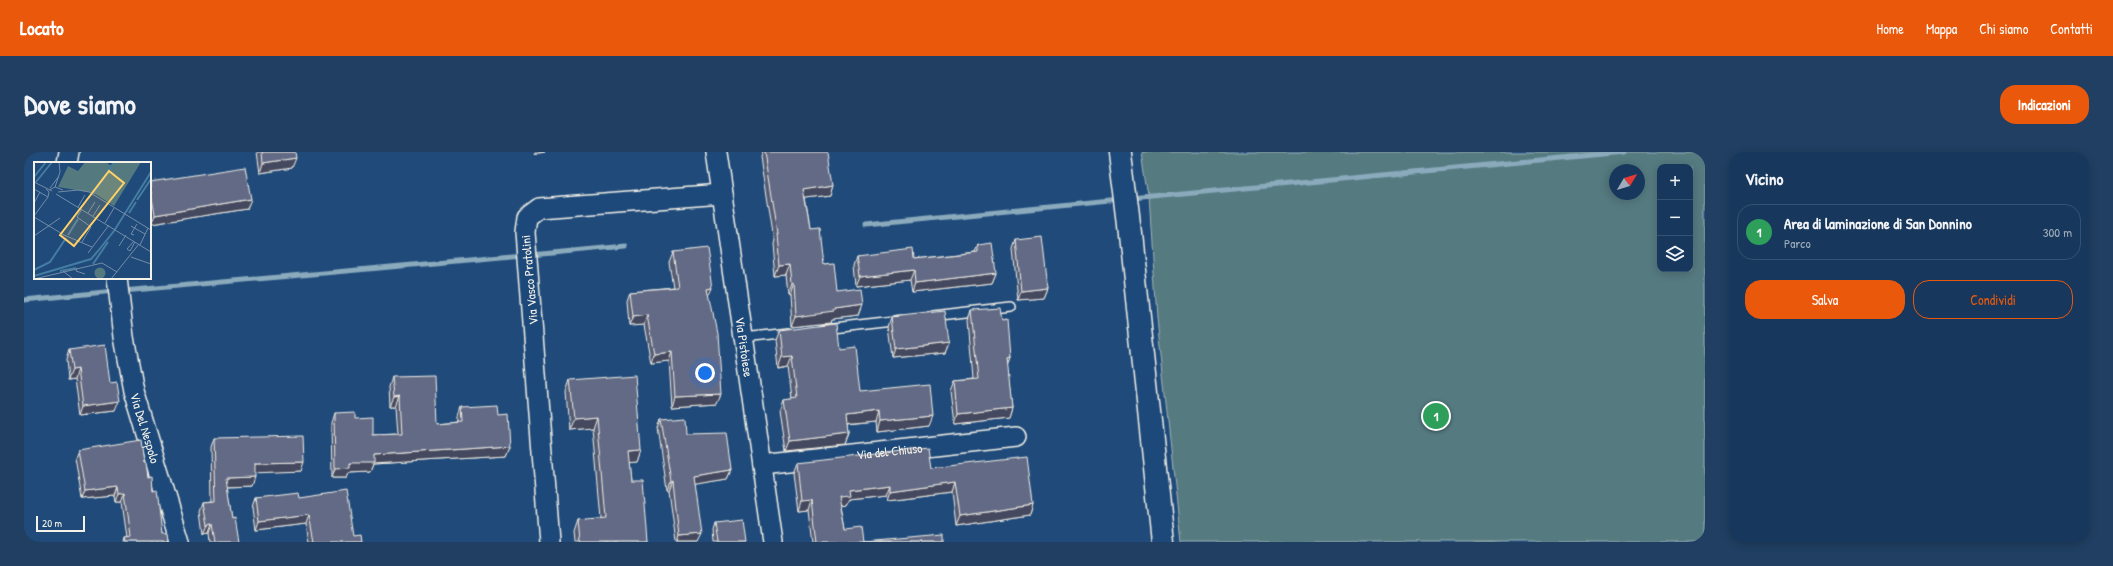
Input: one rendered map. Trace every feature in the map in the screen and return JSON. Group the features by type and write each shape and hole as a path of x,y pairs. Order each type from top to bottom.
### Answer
{"main road":[{"path":"1122,162 1163,542"}],"street":[{"path":"67,162 68,152"},
{"name":"Via Pistoiese","path":"716,152 773,542"},
{"name":"Via Vasco Pratolini","path":"549,542 527,255 526,221 530,213 539,208 722,194"},
{"name":"Via Del Nespolo","path":"117,279 120,312 136,397 180,542"},
{"name":"Via del Chiuso","path":"762,465 1016,437"}],"lane":[{"path":"814,330 1011,307"},
{"path":"743,338 798,332"}],"green space":[{"path":"1142,152 1705,152 1705,542 1181,542 1157,318 1149,197"}],"building":[{"path":"262,152 295,152 296,158 263,163"},
{"path":"764,152 828,152 833,185 804,190 811,230 820,229 824,264 834,263 837,292 860,289 862,305 834,309 834,311 796,316 794,284 792,285 790,264 779,265 777,234"},
{"path":"245,167 251,199 155,215 151,182"},
{"path":"1042,237 1048,288 1021,291 1016,240"},
{"path":"992,243 996,273 915,283 914,270 860,276 857,256 913,249 914,259 978,252 978,245"},
{"path":"707,248 713,287 708,288 717,333 721,394 675,396 672,352 654,354 647,315 633,317 630,291 678,287 673,252"},
{"path":"1000,308 1002,321 1007,320 1010,358 1007,359 1012,408 958,414 955,381 979,379 972,310"},
{"path":"945,311 949,343 896,349 892,317"},
{"path":"836,323 839,348 855,346 860,391 930,384 933,416 880,421 879,411 847,415 849,434 790,441 784,400 797,398 792,356 782,357 779,330"},
{"path":"105,345 110,383 117,382 120,401 83,406 78,369 72,370 69,350"},
{"path":"635,375 641,450 628,451 631,480 643,480 648,542 580,542 578,521 606,518 597,416 574,418 570,380"},
{"path":"435,376 437,424 463,422 462,407 497,405 498,415 508,414 510,446 374,455 374,463 350,463 350,468 335,469 334,413 355,412 355,418 373,417 373,435 402,434 400,396 394,397 392,377"},
{"path":"685,417 686,434 727,433 732,470 694,476 702,534 679,536 673,480 671,481 661,419"},
{"path":"303,436 304,462 255,463 255,477 226,478 232,519 235,518 239,542 215,542 212,524 208,525 204,502 216,501 214,438"},
{"path":"141,440 144,463 146,463 148,477 152,476 153,491 157,490 162,534 168,534 169,542 125,542 124,538 131,537 125,493 119,494 118,487 85,491 78,450"},
{"path":"928,448 931,468 1027,457 1033,505 960,516 955,482 890,491 890,485 849,490 850,496 839,497 845,529 861,527 863,542 817,542 812,500 802,501 798,463"},
{"path":"346,491 353,536 360,535 361,542 314,542 309,515 259,521 256,498 298,493 299,498"},
{"path":"742,520 745,542 717,542 714,523"},
{"path":"944,535 944,542 863,542"}],"waterway":[{"path":"1131,199 1624,152"},
{"path":"866,225 1121,200"},
{"path":"531,255 626,246"},
{"path":"123,291 523,255"},
{"path":"24,300 115,291"}],"place":[{"name":"Area di laminazione di San Donnino","path":"1436,416"}]}
